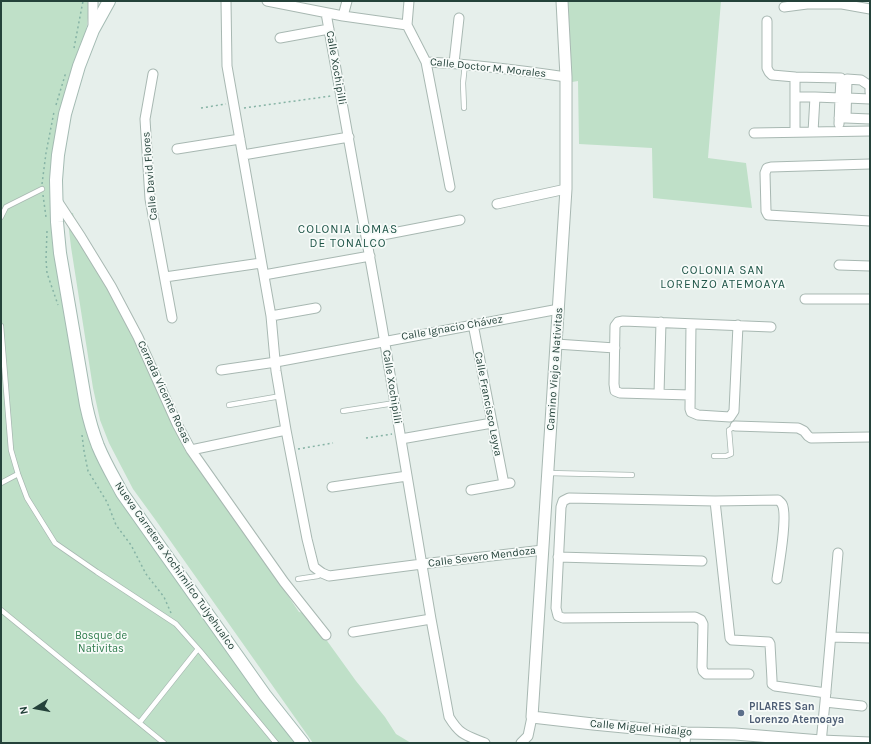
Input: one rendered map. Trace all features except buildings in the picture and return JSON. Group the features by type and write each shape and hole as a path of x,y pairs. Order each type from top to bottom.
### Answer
{"main road":[{"name":"Nueva Carretera Xochimilco Tulyehualco","path":"109,1 93,30 65,114 58,154 56,180 57,222 60,252 86,405 91,425 98,446 122,494 265,695 303,743"}],"street":[{"path":"93,1 93,30"},
{"path":"226,1 227,66 271,316 286,430 307,539 314,566 322,573"},
{"path":"268,1 343,16 407,25 409,1"},
{"path":"343,16 347,1"},
{"name":"Camino Viejo a Nativitas","path":"521,743 528,736 532,717 566,189 566,77 562,1"},
{"path":"784,7 807,4 842,4 870,9"},
{"name":"Calle Xochipilli","path":"326,13 370,256 431,619 449,716 454,726 462,734 484,743"},
{"path":"454,63 459,18"},
{"path":"767,21 767,68 769,72 772,75 795,77 841,78 844,98"},
{"name":"Calle Doctor M. Morales","path":"407,25 426,62 491,66 566,77"},
{"path":"280,38 329,29"},
{"path":"426,62 450,187"},
{"name":"Calle David Flores","path":"153,74 145,119 147,162 150,199 172,318"},
{"path":"794,132 795,77"},
{"path":"839,131 843,118 847,79 861,80 870,86 870,92"},
{"path":"795,97 870,99"},
{"path":"813,132 815,97"},
{"path":"754,133 870,131 870,118 843,118"},
{"path":"243,155 348,136"},
{"path":"177,149 240,139"},
{"path":"870,164 771,167 767,168 765,173 766,211 768,215 870,221"},
{"path":"497,204 566,189"},
{"name":"Cerrada Vicente Rosas","path":"56,200 81,237 138,337 177,424 191,450 284,582 326,635"},
{"path":"366,238 460,220"},
{"path":"264,275 370,256"},
{"path":"165,277 261,263"},
{"path":"839,265 870,266"},
{"path":"805,299 870,299"},
{"path":"271,316 316,308"},
{"name":"Calle Ignacio Chávez","path":"221,370 276,362 559,308"},
{"path":"690,395 620,393 615,390 615,326 618,322 662,322 771,327"},
{"path":"658,394 662,322"},
{"name":"Calle Francisco Leyva","path":"471,490 507,484 492,423 473,324"},
{"path":"691,324 691,412 698,415 730,417 734,411 738,325"},
{"path":"556,344 615,348"},
{"path":"400,436 492,423"},
{"path":"735,426 798,428 804,431 811,438 870,437"},
{"path":"191,450 286,430"},
{"path":"332,487 407,476"},
{"path":"749,674 706,674 703,671 703,624 701,620 695,618 563,618 558,616 556,608 558,557 561,507 563,501 568,498 715,501 778,500 782,504 784,510 784,521 777,579"},
{"path":"715,501 730,638 732,640 769,642 772,684 775,686 862,706"},
{"name":"Calle Severo Mendoza","path":"322,573 329,576 543,550"},
{"path":"821,742 838,553"},
{"path":"558,557 702,561"},
{"path":"353,632 431,619"},
{"path":"831,638 870,638"},
{"name":"Calle Miguel Hidalgo","path":"532,717 593,724 686,738 870,743"}],"lane":[{"path":"464,108 463,83 465,64"},
{"path":"1,217 6,207 42,190"},
{"path":"1,326 11,450 27,498 55,543 176,624 276,743"},
{"path":"229,405 281,396"},
{"path":"343,411 395,403"},
{"path":"714,456 726,456 731,454 729,430 735,426"},
{"path":"548,473 632,475"},
{"path":"1,483 18,474"},
{"path":"298,579 318,576 322,573"},
{"path":"1,610 164,743"},
{"path":"140,722 198,649"}],"path":[{"path":"201,108 234,106 341,94"},
{"path":"366,438 400,436"},
{"path":"290,450 333,443"}],"green space":[{"name":"Bosque de Nativitas","path":"1,1 90,1 86,32 81,51 66,89 57,127 50,177 51,191 99,452 298,743 1,743"},
{"path":"568,1 721,1 708,158 746,163 752,208 653,198 652,148 579,144 578,81 572,82"},
{"path":"67,213 73,213 75,223 101,262 190,457 236,522 244,517 283,574 276,578 299,612 304,613 325,638 356,681 385,717 396,734 411,743 313,743 133,489 109,443 100,420 93,388"}],"place":[{"name":"PILARES San Lorenzo Atemoaya","path":"741,713"}],"district":[{"name":"COLONIA LOMAS DE TONALCO","path":"348,237"},
{"name":"COLONIA SAN LORENZO ATEMOAYA","path":"723,278"}]}
